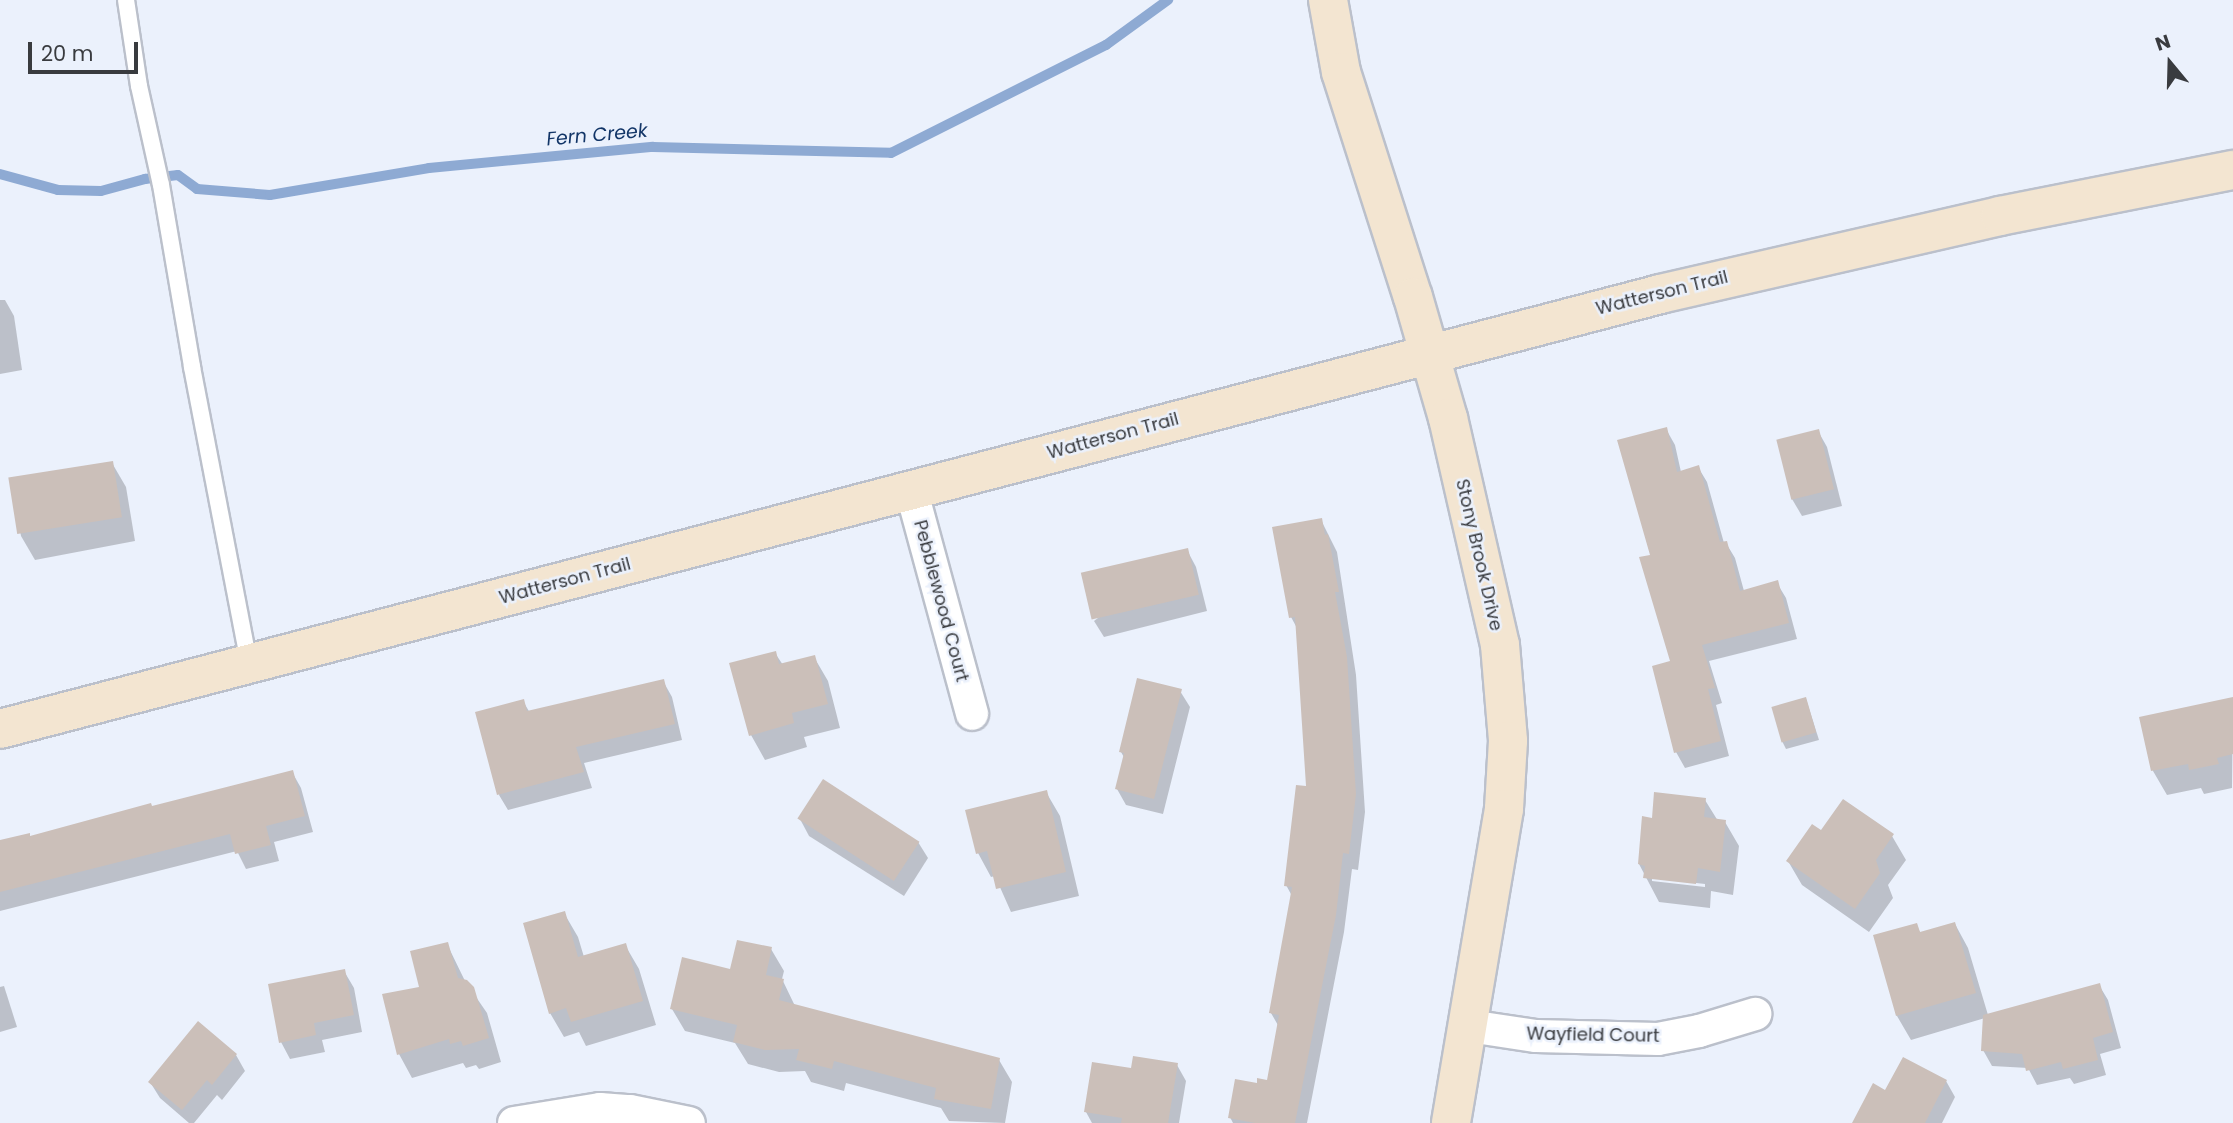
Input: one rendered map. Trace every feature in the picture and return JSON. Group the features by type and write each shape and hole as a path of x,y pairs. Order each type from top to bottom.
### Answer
{"main road":[{"name":"Stony Brook Drive","path":"1328,0 1341,72 1448,418 1500,645 1508,741 1504,809 1451,1123"},
{"name":"Watterson Trail","path":"0,729 250,666 1429,352 1707,282 2000,216 2233,170"}],"street":[{"name":"Pebblewood Court","path":"911,489 972,714"},
{"name":"Wayfield Court","path":"1469,1026 1536,1036 1658,1039 1699,1031 1755,1014"},
{"path":"514,1123 600,1109 631,1111 689,1123"}],"lane":[{"path":"126,0 192,367 250,666"}],"building":[{"path":"1667,427 1677,472 1699,465 1720,542 1727,541 1740,591 1778,580 1789,623 1702,645 1715,688 1708,689 1721,741 1674,753 1652,666 1670,661 1639,557 1650,555 1617,440"},
{"path":"1819,429 1834,489 1791,500 1776,440"},
{"path":"113,461 122,517 17,534 8,478"},
{"path":"1322,518 1325,535 1328,534 1339,592 1335,592 1347,657 1356,794 1349,854 1343,853 1336,915 1295,1123 1255,1123 1228,1118 1235,1079 1257,1083 1257,1078 1267,1080 1279,1015 1269,1013 1292,887 1284,886 1296,785 1306,786 1295,617 1289,618 1272,527"},
{"path":"1188,548 1199,595 1092,620 1081,573"},
{"path":"776,651 779,664 815,655 828,704 792,713 794,723 749,736 729,663"},
{"path":"1137,678 1182,689 1154,799 1115,789 1124,753 1119,752"},
{"path":"664,679 675,724 576,747 584,772 497,795 475,712 524,699 527,711"},
{"path":"1806,697 1816,733 1782,742 1771,707"},
{"path":"2233,697 2233,754 2217,758 2219,764 2189,770 2188,764 2151,771 2139,717"},
{"path":"293,770 305,816 266,826 271,845 235,854 230,834 0,892 0,840 30,833 30,836 151,803 152,806"},
{"path":"823,779 919,842 894,881 797,818"},
{"path":"1047,790 1066,872 996,889 987,851 976,854 965,810"},
{"path":"1654,792 1706,798 1704,817 1726,820 1720,872 1698,868 1696,884 1643,878 1645,866 1638,864 1642,816 1652,818"},
{"path":"1843,799 1894,834 1876,860 1880,873 1855,909 1786,861 1812,824 1821,830"},
{"path":"565,911 578,957 626,943 643,1001 571,1022 566,1008 549,1014 523,923"},
{"path":"1955,922 1976,993 1896,1016 1873,935 1917,923 1920,932"},
{"path":"737,940 772,947 766,975 784,979 779,1000 1000,1058 991,1109 934,1099 936,1088 834,1061 832,1069 796,1060 799,1049 765,1050 733,1042 737,1025 670,1009 682,957 730,969"},
{"path":"448,942 458,978 467,980 474,987 489,1038 463,1046 461,1041 450,1044 449,1039 397,1055 382,994 419,987 410,951"},
{"path":"345,969 354,1015 314,1023 316,1035 279,1043 268,984"},
{"path":"2100,983 2113,1032 2093,1038 2098,1060 2063,1069 2061,1062 2026,1071 2022,1054 1981,1051 1983,1015"},
{"path":"198,1021 237,1054 212,1085 207,1080 182,1110 148,1082"},
{"path":"1133,1056 1178,1063 1168,1123 1121,1123 1122,1118 1084,1112 1092,1062 1131,1068"},
{"path":"1903,1057 1947,1080 1925,1123 1852,1123 1873,1083 1885,1090"}],"waterway":[{"name":"Fern Creek","path":"0,174 58,190 101,191 145,179 178,175 197,189 270,195 429,168 653,147 891,153 1106,45 1168,0"}]}
